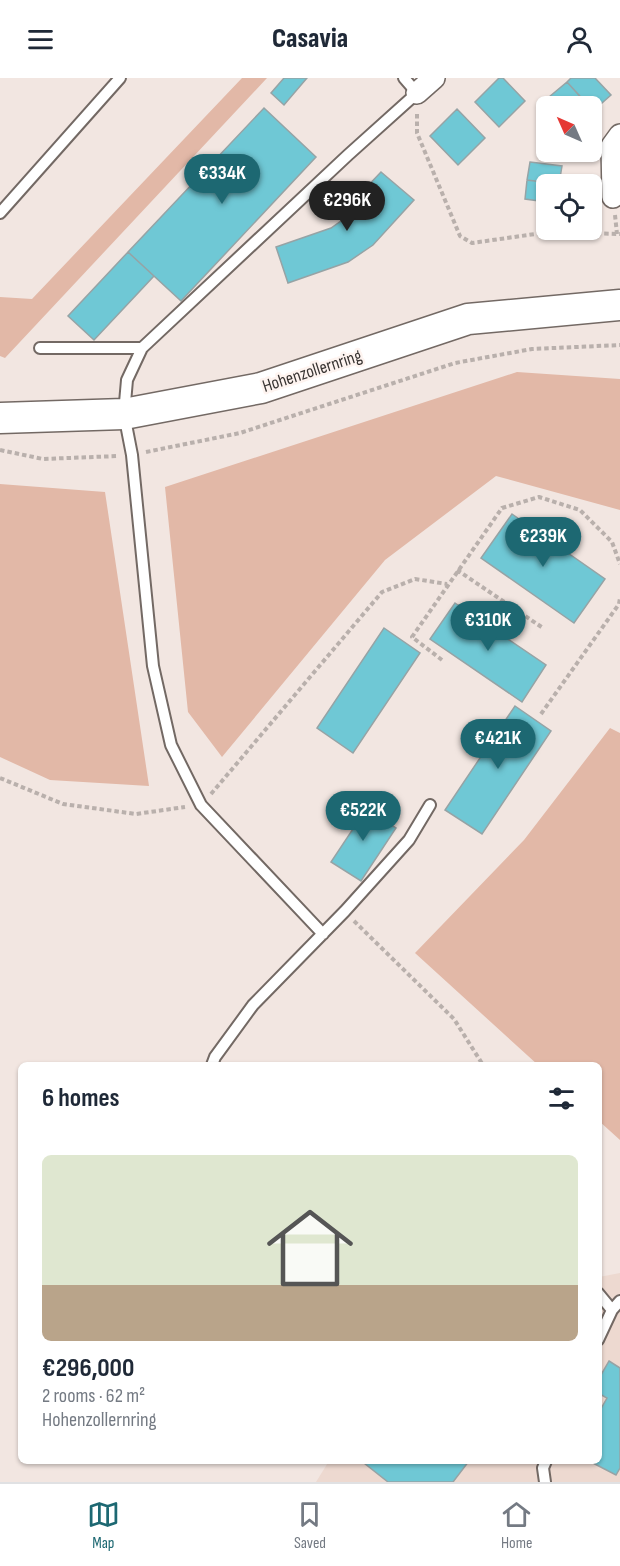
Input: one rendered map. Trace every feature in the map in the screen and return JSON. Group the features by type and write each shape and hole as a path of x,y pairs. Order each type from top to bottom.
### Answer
{"main road":[{"name":"Hohenzollernring","path":"0,418 124,414 261,388 468,319 543,310 620,305"}],"street":[{"path":"411,86 434,78"},
{"path":"613,196 612,146 620,135"}],"lane":[{"path":"0,213 120,78"},
{"path":"323,934 201,805 171,745 153,666 132,455 124,414 127,380 142,348 348,155 411,86"},
{"path":"40,348 142,348"},
{"path":"213,1062 253,1005 345,911 409,840 430,805"},
{"path":"602,1298 612,1310"},
{"path":"602,1331 612,1310 620,1301"},
{"path":"545,1464 545,1482"}],"path":[{"path":"411,86 417,133 460,236 472,243 549,232 620,234"},
{"path":"0,450 44,459 132,455 240,433 455,363 532,349 620,345"},
{"path":"442,660 412,637 502,508 538,497 580,510 612,542 620,564"},
{"path":"457,570 543,628"},
{"path":"0,778 63,804 136,814 201,805 382,592 415,579 447,584"},
{"path":"541,714 619,604 620,598"},
{"path":"345,911 454,1020 481,1062"}],"shaded area":[{"path":"242,78 267,78 5,358 0,356 0,297 32,299"},
{"path":"517,372 620,379 620,510 496,476 385,560 222,757 188,712 165,487"},
{"path":"0,484 105,492 149,786 50,780 0,757"},
{"path":"610,728 620,733 620,1140 602,1124 602,1062 535,1062 415,953 524,840"},
{"path":"620,1273 620,1482 316,1482 327,1464 602,1464 602,1276"}],"building":[{"path":"284,78 307,78 284,105 271,93"},
{"path":"499,78 503,78 525,101 499,127 475,102"},
{"path":"571,78 595,78 611,95 602,103 602,96 580,96 567,82"},
{"path":"567,82 580,96 550,96"},
{"path":"264,108 316,157 181,301 128,252"},
{"path":"457,109 485,138 458,165 430,136"},
{"path":"530,162 562,166 561,174 536,174 536,181 527,180"},
{"path":"381,172 414,200 373,245 348,262 288,283 276,247 331,228 348,216 365,197 361,193"},
{"path":"527,180 536,181 536,201 525,199"},
{"path":"128,252 154,276 94,340 68,316"},
{"path":"512,514 605,579 574,623 481,558"},
{"path":"455,603 546,665 522,702 430,639"},
{"path":"384,628 420,653 353,753 317,728"},
{"path":"515,706 551,731 482,834 445,810"},
{"path":"356,802 396,828 361,881 331,862 357,823 346,816"},
{"path":"609,1361 620,1368 620,1468 616,1475 595,1464 602,1464 602,1407 607,1398 602,1395 602,1373"},
{"path":"365,1464 467,1464 453,1482 388,1482"}]}
